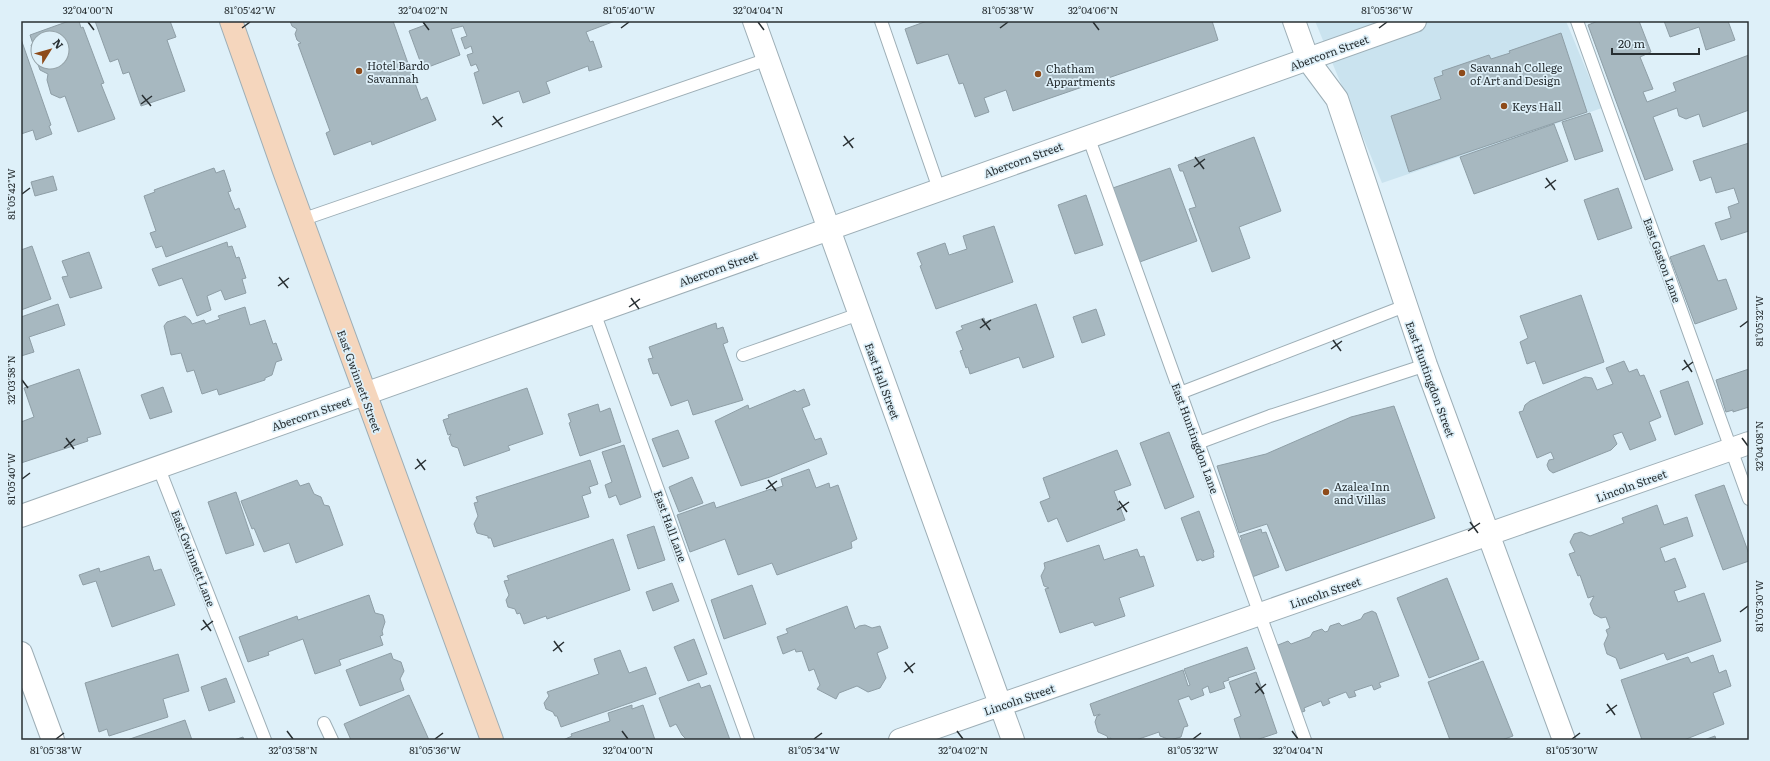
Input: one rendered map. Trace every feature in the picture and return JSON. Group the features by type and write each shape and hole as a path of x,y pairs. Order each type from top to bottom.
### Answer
{"main road":[{"name":"East Gwinnett Street","path":"231,21 301,220 492,740"}],"street":[{"name":"East Hall Street","path":"754,21 1013,740"},
{"name":"East Huntingdon Street","path":"1294,21 1308,60 1337,99 1426,365 1564,740"},
{"name":"Abercorn Street","path":"21,516 158,466 365,394 1415,21"},
{"name":"Lincoln Street","path":"900,740 1488,536 1740,446"},
{"path":"21,653 52,740"}],"lane":[{"path":"881,21 939,189"},
{"name":"East Gaston Lane","path":"1577,21 1740,446 1749,499"},
{"path":"301,220 768,59"},
{"name":"East Huntingdon Lane","path":"1088,136 1305,740"},
{"path":"1180,393 1406,306"},
{"name":"East Hall Lane","path":"594,312 748,740"},
{"path":"743,355 859,314"},
{"path":"1198,443 1270,416 1426,365"},
{"name":"East Gwinnett Lane","path":"158,466 265,740"},
{"path":"324,723 332,740"}],"shaded area":[{"name":"Savannah College of Art and Design","path":"1315,21 1566,21 1602,108 1382,183"}],"building":[{"path":"69,21 79,21 81,28 83,27 104,83 101,84 115,119 78,132 65,96 60,98 51,94 47,80 48,74 40,70 70,70 70,30 44,30"},
{"path":"95,21 170,21 176,37 167,40 185,91 141,106 129,72 123,74 118,59 110,62"},
{"name":"Hotel Bardo Savannah","path":"290,21 393,21 421,100 427,97 436,120 372,145 371,141 334,155 326,133 330,131 298,44 301,43 297,40 295,34 297,29 292,26"},
{"name":"Hotel Bardo Savannah","path":"423,21 615,21 586,32 590,42 593,41 602,67 589,71 588,66 546,82 550,93 523,103 519,91 483,104 474,73 479,71 476,64 471,66 467,55 473,53 471,46 465,49 461,38 467,36 463,26 451,29 460,55 423,69 409,31 425,25"},
{"name":"Chatham Appartments","path":"927,21 1212,21 1218,40 1013,111 1006,90 984,98 989,112 975,117 963,83 959,84 948,54 917,64 905,29"},
{"path":"1598,21 1639,21 1651,52 1640,57 1653,89 1643,92 1647,102 1676,91 1673,83 1749,55 1749,110 1703,127 1699,114 1686,119 1679,116 1677,108 1653,117 1673,170 1645,180 1588,25"},
{"path":"1664,21 1728,21 1735,40 1706,50 1699,27 1670,37"},
{"name":"Keys Hall","path":"1561,33 1587,112 1409,172 1391,116 1441,99 1434,78 1443,75 1442,71 1489,55 1491,59 1510,53 1509,51"},
{"path":"21,39 30,65 30,70 32,70 51,125 49,126 52,134 36,140 33,130 21,134"},
{"path":"1590,113 1603,151 1575,160 1562,122"},
{"path":"1554,124 1568,161 1474,194 1460,157"},
{"path":"1254,137 1281,211 1239,227 1250,258 1212,272 1189,209 1196,207 1183,171 1180,171 1178,165"},
{"path":"1749,143 1749,231 1721,240 1715,223 1731,218 1728,207 1739,203 1734,188 1716,193 1711,177 1700,181 1693,161"},
{"path":"214,168 216,173 224,170 231,191 228,192 235,210 239,208 246,227 166,257 162,246 156,248 150,233 156,231 144,196 155,192 154,190"},
{"path":"1170,168 1197,241 1137,263 1110,189"},
{"path":"53,176 57,190 35,196 31,182"},
{"path":"1618,188 1632,228 1598,240 1584,200"},
{"path":"1086,195 1103,245 1075,254 1058,205"},
{"path":"994,226 1013,282 936,309 920,266 922,265 917,253 945,243 949,255 967,249 963,236"},
{"path":"227,242 228,247 232,246 236,258 239,257 246,278 242,279 246,293 225,300 221,290 207,296 211,310 197,316 182,278 159,286 152,269"},
{"path":"1704,245 1718,281 1726,279 1737,309 1695,324 1670,257"},
{"path":"32,246 51,299 21,310 21,250"},
{"path":"89,252 102,288 70,298 62,277 68,276 62,261"},
{"path":"1581,295 1604,362 1543,384 1535,361 1527,364 1520,342 1528,338 1520,316"},
{"path":"58,304 65,325 29,337 34,352 21,356 21,317"},
{"path":"1036,304 1054,357 1023,368 1019,357 970,374 968,367 966,368 960,351 963,350 956,332 963,329 961,326 984,318 985,322"},
{"path":"245,307 250,325 265,320 273,344 276,343 282,360 276,362 272,375 265,378 265,380 219,395 217,389 202,394 194,370 187,372 181,353 171,355 164,326 167,322 185,316 192,324 204,320 206,324 220,319 218,316"},
{"path":"1096,309 1105,335 1082,343 1073,317"},
{"path":"716,323 717,329 723,327 728,342 723,344 743,400 693,415 688,400 671,406 658,373 653,374 648,359 653,358 649,347"},
{"path":"1624,361 1629,372 1637,369 1640,376 1644,375 1661,417 1649,422 1656,440 1630,450 1622,432 1613,435 1617,444 1611,450 1553,473 1549,470 1547,465 1549,460 1554,459 1551,452 1537,458 1519,412 1523,411 1525,405 1530,401 1585,377 1592,378 1597,390 1613,384 1606,368"},
{"path":"79,369 101,434 87,438 88,441 21,463 21,422 34,417 24,388"},
{"path":"1749,369 1749,407 1733,412 1733,410 1726,412 1716,380"},
{"path":"1688,381 1703,424 1675,435 1660,391"},
{"path":"163,387 172,412 150,419 141,395"},
{"path":"527,388 543,434 508,446 510,450 464,466 458,448 452,446 449,438 451,434 448,435 443,420 449,418 448,415"},
{"path":"804,389 810,405 802,408 815,440 821,438 827,454 770,477 741,486 715,421 748,405 749,409 795,390 797,392"},
{"path":"598,404 600,412 610,408 621,442 580,456 569,423 571,422 568,414"},
{"name":"Azalea Inn and Villas","path":"1394,406 1435,518 1286,571 1267,524 1239,533 1217,466 1266,454 1351,417"},
{"path":"678,430 689,458 663,467 652,439"},
{"path":"1169,432 1194,497 1165,509 1140,443"},
{"path":"624,445 641,497 620,505 616,495 609,498 605,485 612,482 602,452"},
{"path":"1117,450 1131,485 1114,491 1125,520 1067,542 1057,518 1048,522 1040,502 1050,498 1043,478"},
{"path":"590,460 598,484 589,487 591,493 582,496 589,517 494,547 491,538 477,533 474,524 478,516 474,503 478,502 476,497"},
{"path":"809,469 816,488 829,483 830,488 838,485 857,539 851,542 852,548 777,575 772,563 738,575 725,539 690,552 677,515 714,502 716,508 783,486 781,479"},
{"path":"692,477 703,503 679,512 669,487"},
{"path":"297,480 300,486 309,483 314,494 321,497 324,505 329,506 343,545 296,563 289,543 264,552 254,528 252,529 241,501"},
{"path":"1724,485 1749,554 1749,561 1723,570 1695,495"},
{"path":"236,492 254,545 226,554 208,502"},
{"path":"1657,505 1664,525 1687,517 1693,536 1660,548 1665,562 1675,558 1686,587 1674,591 1678,602 1704,593 1721,641 1667,660 1664,653 1620,669 1616,658 1607,654 1604,644 1608,635 1606,630 1610,628 1606,617 1601,618 1594,614 1590,604 1594,596 1588,598 1580,575 1578,576 1569,554 1575,552 1570,542 1574,534 1581,532 1590,536 1624,523 1622,518"},
{"path":"1199,511 1214,552 1214,557 1202,561 1201,559 1197,561 1181,518"},
{"path":"654,526 665,560 638,569 627,535"},
{"path":"1261,529 1262,533 1266,532 1279,567 1252,577 1239,541 1242,539 1240,536"},
{"path":"613,539 630,590 547,619 546,616 524,624 520,613 517,614 515,609 508,607 506,600 509,595 504,581 509,580 507,576"},
{"path":"1099,545 1104,560 1137,549 1140,557 1144,556 1154,586 1119,598 1125,616 1095,626 1093,622 1060,633 1045,589 1049,588 1044,586 1041,576 1045,568 1044,563"},
{"path":"149,556 154,571 161,569 175,605 112,627 96,581 83,585 79,575 99,568 100,572"},
{"path":"1447,578 1479,659 1429,678 1397,598"},
{"path":"672,583 679,601 653,611 646,592"},
{"path":"752,585 766,624 724,639 711,600"},
{"path":"369,595 375,613 383,615 385,622 382,631 383,635 380,636 383,645 339,660 341,665 315,674 303,639 268,652 269,655 248,662 239,637 297,616 298,620"},
{"path":"847,606 855,629 859,626 865,625 872,628 880,626 888,648 877,653 886,678 880,688 868,692 857,686 839,693 836,699 817,689 820,685 814,669 809,671 802,651 796,652 795,649 783,654 777,637 788,633 786,629"},
{"path":"1372,611 1376,613 1399,676 1379,683 1381,687 1374,690 1372,685 1354,691 1356,696 1349,698 1346,692 1328,699 1330,703 1323,706 1321,701 1304,708 1305,711 1297,714 1278,645 1288,641 1291,644 1310,637 1313,632 1322,629 1325,632 1328,631 1330,626 1339,623 1342,626 1361,619 1364,614"},
{"path":"694,639 707,674 688,681 674,647"},
{"path":"1247,647 1255,669 1228,678 1229,680 1223,682 1225,688 1210,693 1208,686 1202,689 1204,695 1191,700 1189,696 1178,700 1188,726 1184,727 1181,737 1170,740 1160,736 1159,732 1136,740 1111,740 1111,738 1108,739 1107,736 1098,732 1095,722 1097,716 1100,714 1094,716 1090,704 1183,670 1188,686 1190,685 1184,669"},
{"path":"620,650 629,673 646,667 656,694 561,727 557,716 555,716 553,712 546,709 544,703 549,696 547,692 599,674 594,659"},
{"path":"391,653 393,659 401,662 404,671 400,679 404,690 360,706 346,670"},
{"path":"178,654 189,691 163,699 168,717 109,736 107,729 99,732 85,683"},
{"path":"1713,655 1719,673 1726,670 1731,686 1713,693 1724,724 1684,740 1642,740 1621,680 1688,657 1691,663"},
{"path":"1483,661 1513,736 1502,740 1450,740 1428,682"},
{"path":"1256,672 1277,733 1256,740 1241,740 1234,719 1241,716 1229,682"},
{"path":"226,678 235,702 209,711 201,687"},
{"path":"699,683 701,688 710,685 730,740 687,740 682,735 676,724 670,727 659,698"},
{"path":"409,695 429,740 351,740 344,724"},
{"path":"632,705 632,709 643,705 655,740 563,740 572,736 571,734 610,721 608,713"},
{"path":"185,720 192,740 127,740"},
{"path":"1715,736 1716,740 1704,740"},
{"path":"243,737 244,740 234,740"}],"place":[{"name":"Hotel Bardo Savannah","path":"359,71"},
{"name":"Savannah College of Art and Design","path":"1462,73"},
{"name":"Chatham Appartments","path":"1038,74"},
{"name":"Keys Hall","path":"1504,106"},
{"name":"Azalea Inn and Villas","path":"1326,492"}]}
